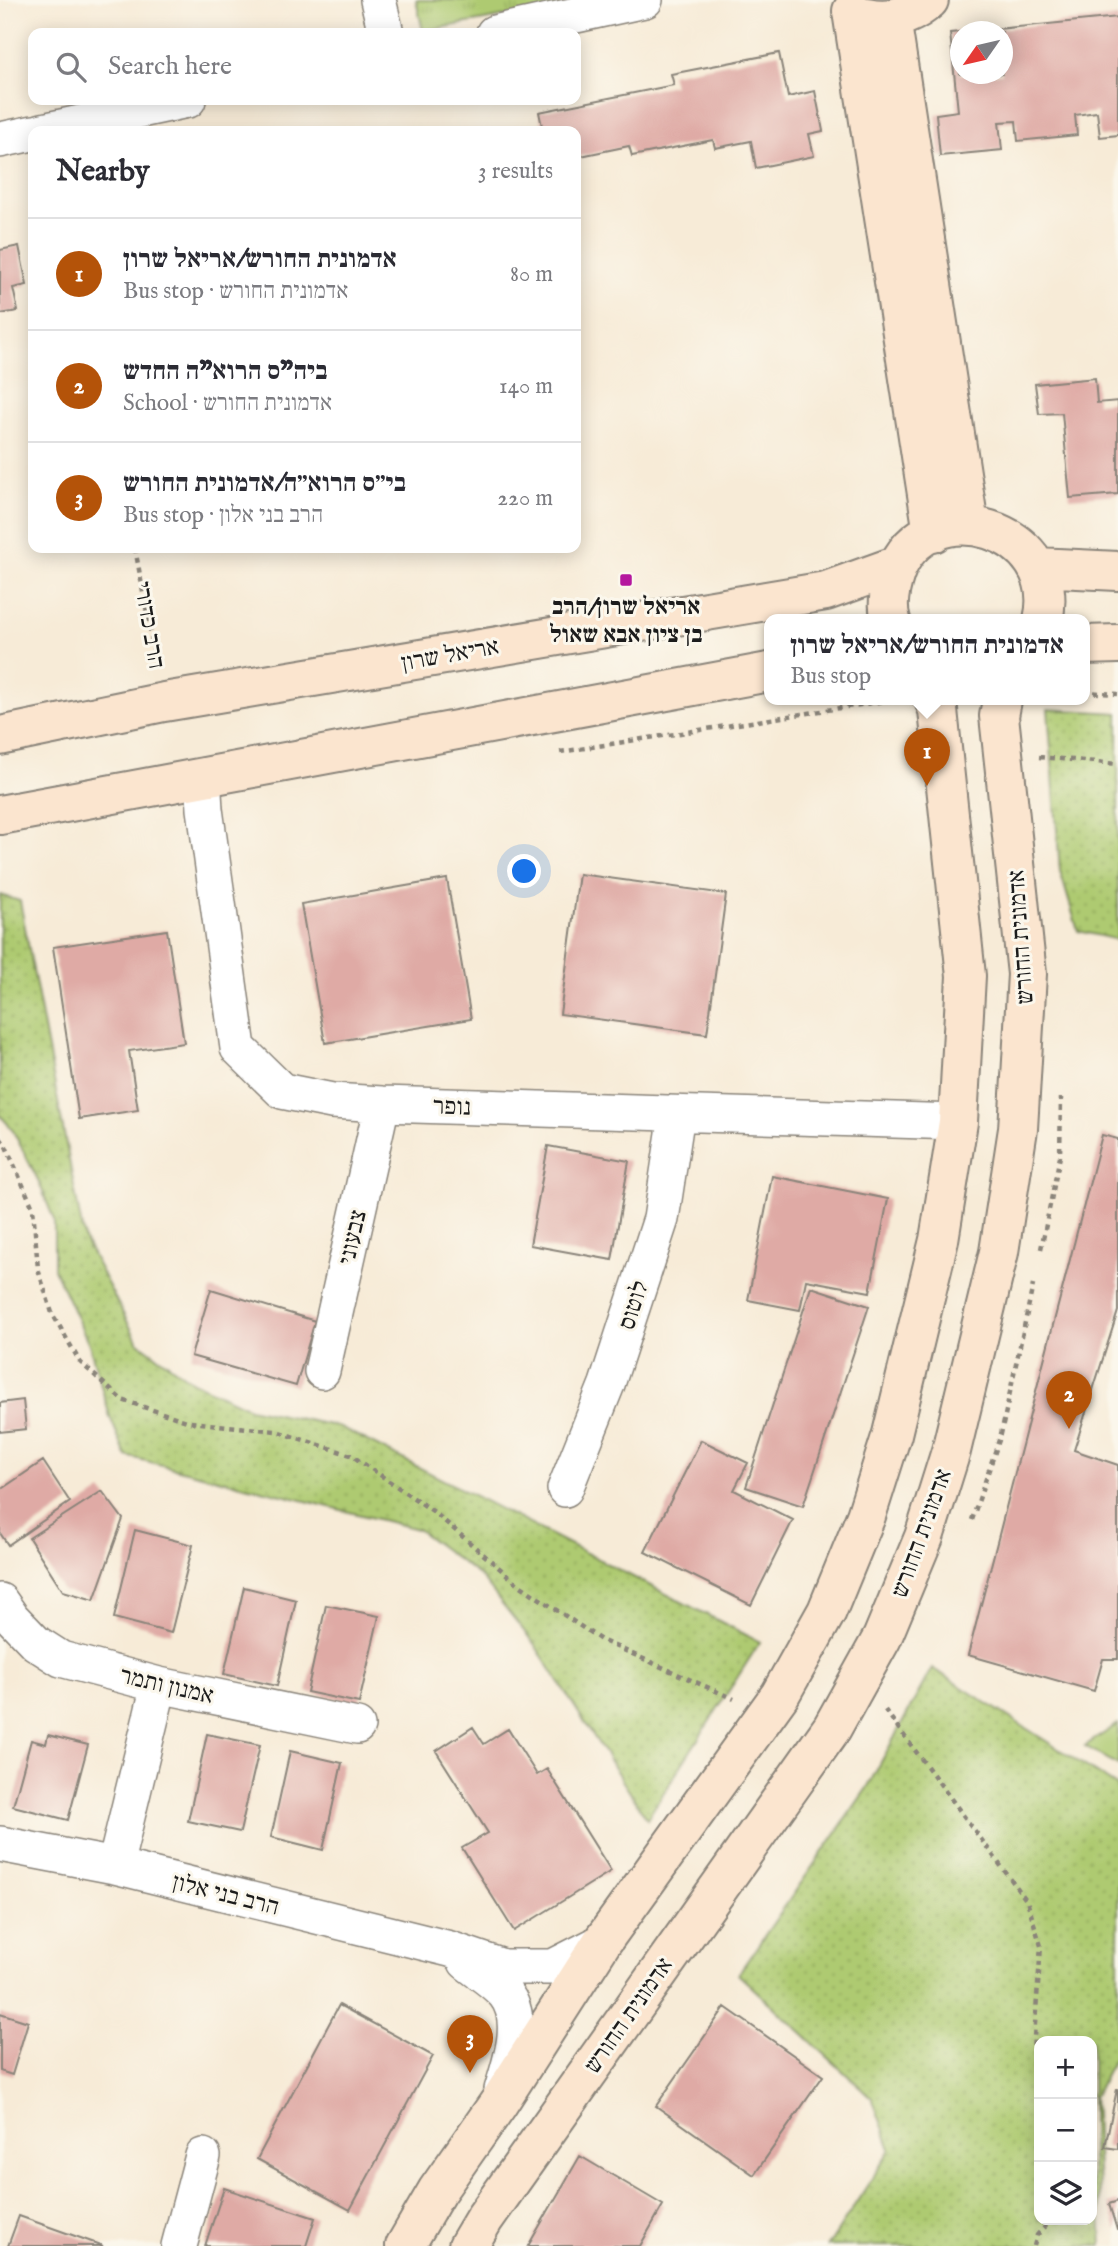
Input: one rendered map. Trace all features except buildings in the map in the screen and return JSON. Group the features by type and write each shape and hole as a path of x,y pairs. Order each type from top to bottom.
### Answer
{"street":[{"path":"378,0 385,28"},
{"path":"517,28 645,0"},
{"path":"841,4 871,18 891,18 911,13 929,0"},
{"path":"841,4 933,533"},
{"path":"891,18 969,525"},
{"path":"70,126 165,105"},
{"path":"0,140 28,135"},
{"path":"891,614 889,589 898,565 910,548 926,536 946,527 969,525 987,528 1007,536 1024,549 1037,567 1044,588 1045,614"},
{"name":"אריאל שרון","path":"0,736 164,702 826,591 898,565"},
{"path":"1037,567 1118,571"},
{"path":"1090,645 1118,643"},
{"path":"0,814 764,673"},
{"path":"405,2246 437,2191 498,2104 601,1942 780,1695 827,1611 866,1516 892,1434 939,1240 958,1122 966,976 936,705"},
{"name":"אדמונית החורש","path":"468,2246 484,2219 832,1728 882,1638 924,1537 951,1451 999,1252 1018,1129 1027,974 999,716 1001,705"},
{"name":"נופר","path":"203,777 238,1048 282,1091 332,1101 382,1104 958,1122"},
{"name":"צבעוני","path":"322,1371 382,1104"},
{"name":"לוטוס","path":"565,1489 607,1384 661,1219 677,1114"},
{"name":"אמנון ותמר","path":"0,1601 36,1643 61,1658 159,1685 357,1726"},
{"path":"114,1866 159,1685"},
{"name":"הרב בני אלון","path":"0,1844 114,1866 450,1949 503,1967 553,1967 601,1942"},
{"name":"הרב בני אלון","path":"450,1949 506,1995 515,2019 514,2048 498,2104"},
{"path":"179,2246 203,2156"}],"path":[{"name":"הרב כדורי","path":"136,553 164,702"},
{"path":"1090,692 1118,694"},
{"path":"1003,753 1118,764"},
{"path":"0,1138 33,1208 38,1269 52,1313 80,1362 122,1401 190,1422 276,1430 351,1455 435,1512 518,1584 601,1640 767,1713"},
{"path":"861,1676 1027,1901 1041,1946 1034,2036"},
{"path":"1034,2246 1037,2235 1047,2225"}],"green space":[{"path":"416,0 562,0 562,6 440,28 422,28"},
{"path":"1048,709 1118,713 1118,940 1078,931 1060,871"},
{"path":"0,895 20,901 84,1239 138,1342 193,1382 249,1408 340,1427 760,1642 647,1819 535,1645 481,1577 417,1529 126,1456 110,1417 89,1344 54,1269 54,1220 38,1180 12,1129 0,1115"},
{"path":"932,1668 1118,1787 1118,2050 1097,2091 1097,2036 1034,2036 1034,2225 1097,2225 1097,2153 1102,2246 828,2246 891,2149 872,2098 738,1974 867,1788"},
{"path":"1118,1724 1118,1765 1085,1746"}],"place":[{"name":"אריאל שרון/הרב בן ציון אבא שאול","path":"626,580"},
{"name":"אדמונית החורש/אריאל שרון","path":"927,786"},
{"name":"ביה\"ס הרוא\"ה החדש","path":"1069,1429"},
{"name":"בי״ס הרוא״ה/אדמונית החורש","path":"470,2073"}]}
